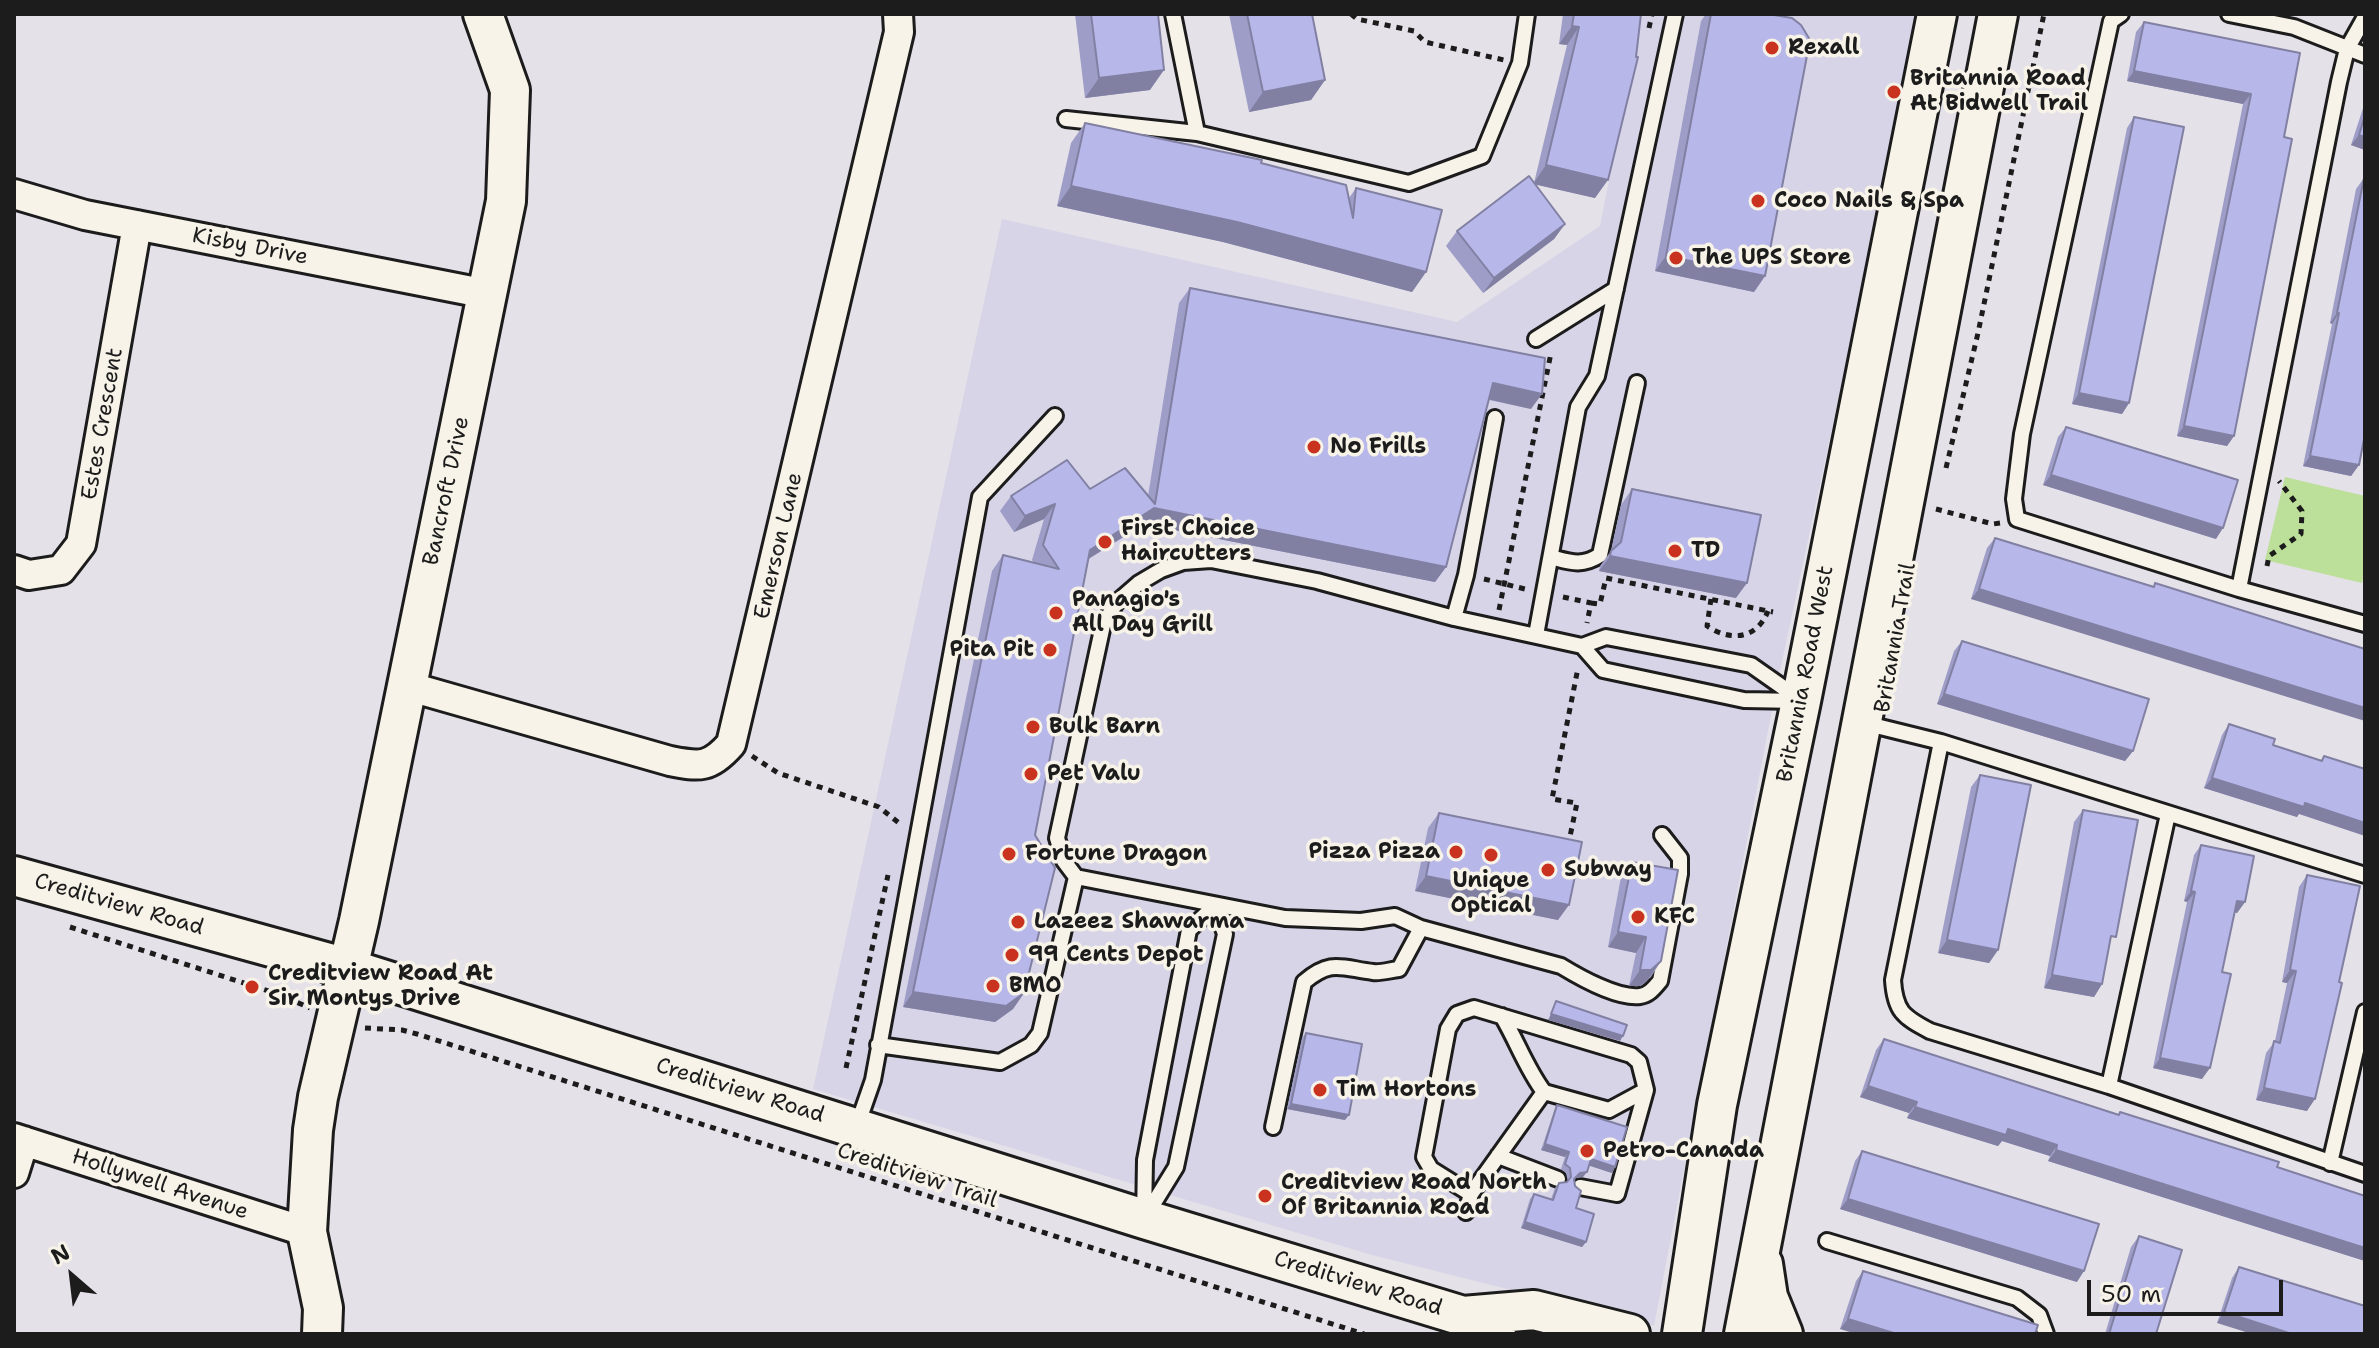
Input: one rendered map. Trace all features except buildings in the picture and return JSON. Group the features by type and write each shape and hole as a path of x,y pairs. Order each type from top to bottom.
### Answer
{"main road":[{"name":"Bancroft Drive","path":"322,1334 323,1308 307,1232 318,1097 359,921 506,201 510,90 483,14"},
{"name":"Britannia Road West","path":"1682,1334 1717,1105 1801,701 1937,14"},
{"path":"1744,1334 1998,14"},
{"name":"Creditview Road","path":"14,876 347,968 1463,1316 1496,1334"},
{"path":"1760,1248 1768,1297 1783,1334"},
{"name":"Creditview Road","path":"1463,1316 1534,1310 1630,1334"}],"street":[{"name":"Emerson Lane","path":"731,744 892,63 899,32 898,14"},
{"name":"Kisby Drive","path":"14,194 85,215 487,294"},
{"name":"Estes Crescent","path":"14,570 29,575 61,570 81,544 137,225"},
{"path":"407,686 685,764 700,766 719,757 731,744"},
{"path":"14,1173 19,1140"},
{"name":"Hollywell Avenue","path":"19,1140 307,1232"}],"lane":[{"path":"1173,14 1197,133"},
{"path":"1066,119 1197,133 1409,183 1482,156 1520,63 1527,14"},
{"path":"1536,635 1578,407 1597,376 1675,14"},
{"path":"2121,14 2111,21 2022,434 2014,499 2017,519 2239,589 2365,624"},
{"path":"2229,14 2294,27 2365,55"},
{"path":"2239,589 2347,49 2365,17"},
{"path":"1536,339 1616,289"},
{"path":"1551,557 1577,564 1590,562 1600,555 1637,383"},
{"path":"856,1128 873,1080 980,497 1055,416"},
{"path":"1454,618 1466,575 1495,418"},
{"path":"1662,835 1680,858 1680,874 1660,981 1652,991 1641,996 1626,996 1580,978 1561,966 1421,928 1395,916 1361,921 1285,918 1076,877 1064,861 1057,838 1097,640 1103,625 1116,603 1139,583 1183,562 1211,560 1317,581 1454,618 1582,646 1606,637 1751,665 1801,701"},
{"path":"1582,646 1603,670 1744,700 1801,701"},
{"path":"1863,723 1941,742 2365,875"},
{"path":"1941,742 1893,980 1894,1001 1912,1022 1930,1031 2109,1086 2365,1174"},
{"path":"2109,1086 2168,814"},
{"path":"878,1045 1000,1062 1031,1045 1040,1033 1076,877"},
{"path":"1144,1219 1176,1167 1225,934 1215,906"},
{"path":"1144,1219 1145,1160 1189,930 1215,906"},
{"path":"1273,1127 1304,982 1318,970 1333,965 1376,973 1399,969 1421,928"},
{"path":"1471,1194 1431,1169 1424,1157 1448,1029 1457,1014 1474,1008 1631,1055 1639,1062 1646,1090 1617,1194 1580,1187"},
{"path":"2330,1163 2365,1012"},
{"path":"1502,1016 1529,1072 1544,1092 1609,1110 1646,1090"},
{"path":"1466,1212 1471,1194 1544,1092"},
{"path":"1498,1156 1558,1179"},
{"path":"1827,1241 2017,1298 2039,1315 2046,1334"}],"path":[{"path":"1351,14 1357,19 1414,31 1425,42 1520,63"},
{"path":"1379,24 1382,14"},
{"path":"1943,480 1978,333 2044,14"},
{"path":"2260,594 2269,556 2301,534 2302,511 2264,461"},
{"path":"1933,524 1940,494"},
{"path":"1936,509 1993,524 2017,519"},
{"path":"1466,575 1600,604 1606,578 1711,599 1771,611 1756,630 1744,636 1724,635 1707,626 1711,599"},
{"path":"1566,855 1577,803 1552,799 1591,603"},
{"path":"731,744 778,773 879,807 899,823 896,838"},
{"path":"846,1068 889,869"},
{"path":"58,923 278,994 300,1005"},
{"name":"Creditview Trail","path":"367,1029 386,1028 417,1034 1364,1334"}],"shaded area":[{"path":"1642,14 1921,14 1775,694 1654,1326 1372,1255 813,1089 1002,219 1457,322 1600,226"}],"green space":[{"path":"2285,477 2365,496 2365,570 2362,583 2265,560"}],"place":[{"name":"Rexall","path":"1772,48"},
{"name":"Britannia Road At Bidwell Trail","path":"1894,92"},
{"name":"Coco Nails & Spa","path":"1758,201"},
{"name":"The UPS Store","path":"1676,258"},
{"name":"No Frills","path":"1314,447"},
{"name":"First Choice Haircutters","path":"1105,542"},
{"name":"TD","path":"1675,551"},
{"name":"Panagio's All Day Grill","path":"1056,613"},
{"name":"Pita Pit","path":"1050,650"},
{"name":"Bulk Barn","path":"1033,727"},
{"name":"Pet Valu","path":"1031,774"},
{"name":"Pizza Pizza","path":"1456,852"},
{"name":"Fortune Dragon","path":"1009,854"},
{"name":"Unique Optical","path":"1491,855"},
{"name":"Subway","path":"1548,870"},
{"name":"KFC","path":"1638,917"},
{"name":"Lazeez Shawarma","path":"1018,922"},
{"name":"99 Cents Depot","path":"1012,955"},
{"name":"BMO","path":"993,986"},
{"name":"Creditview Road At Sir Montys Drive","path":"252,987"},
{"name":"Tim Hortons","path":"1320,1090"},
{"name":"Petro-Canada","path":"1587,1151"},
{"name":"Creditview Road North Of Britannia Road","path":"1265,1196"}]}
